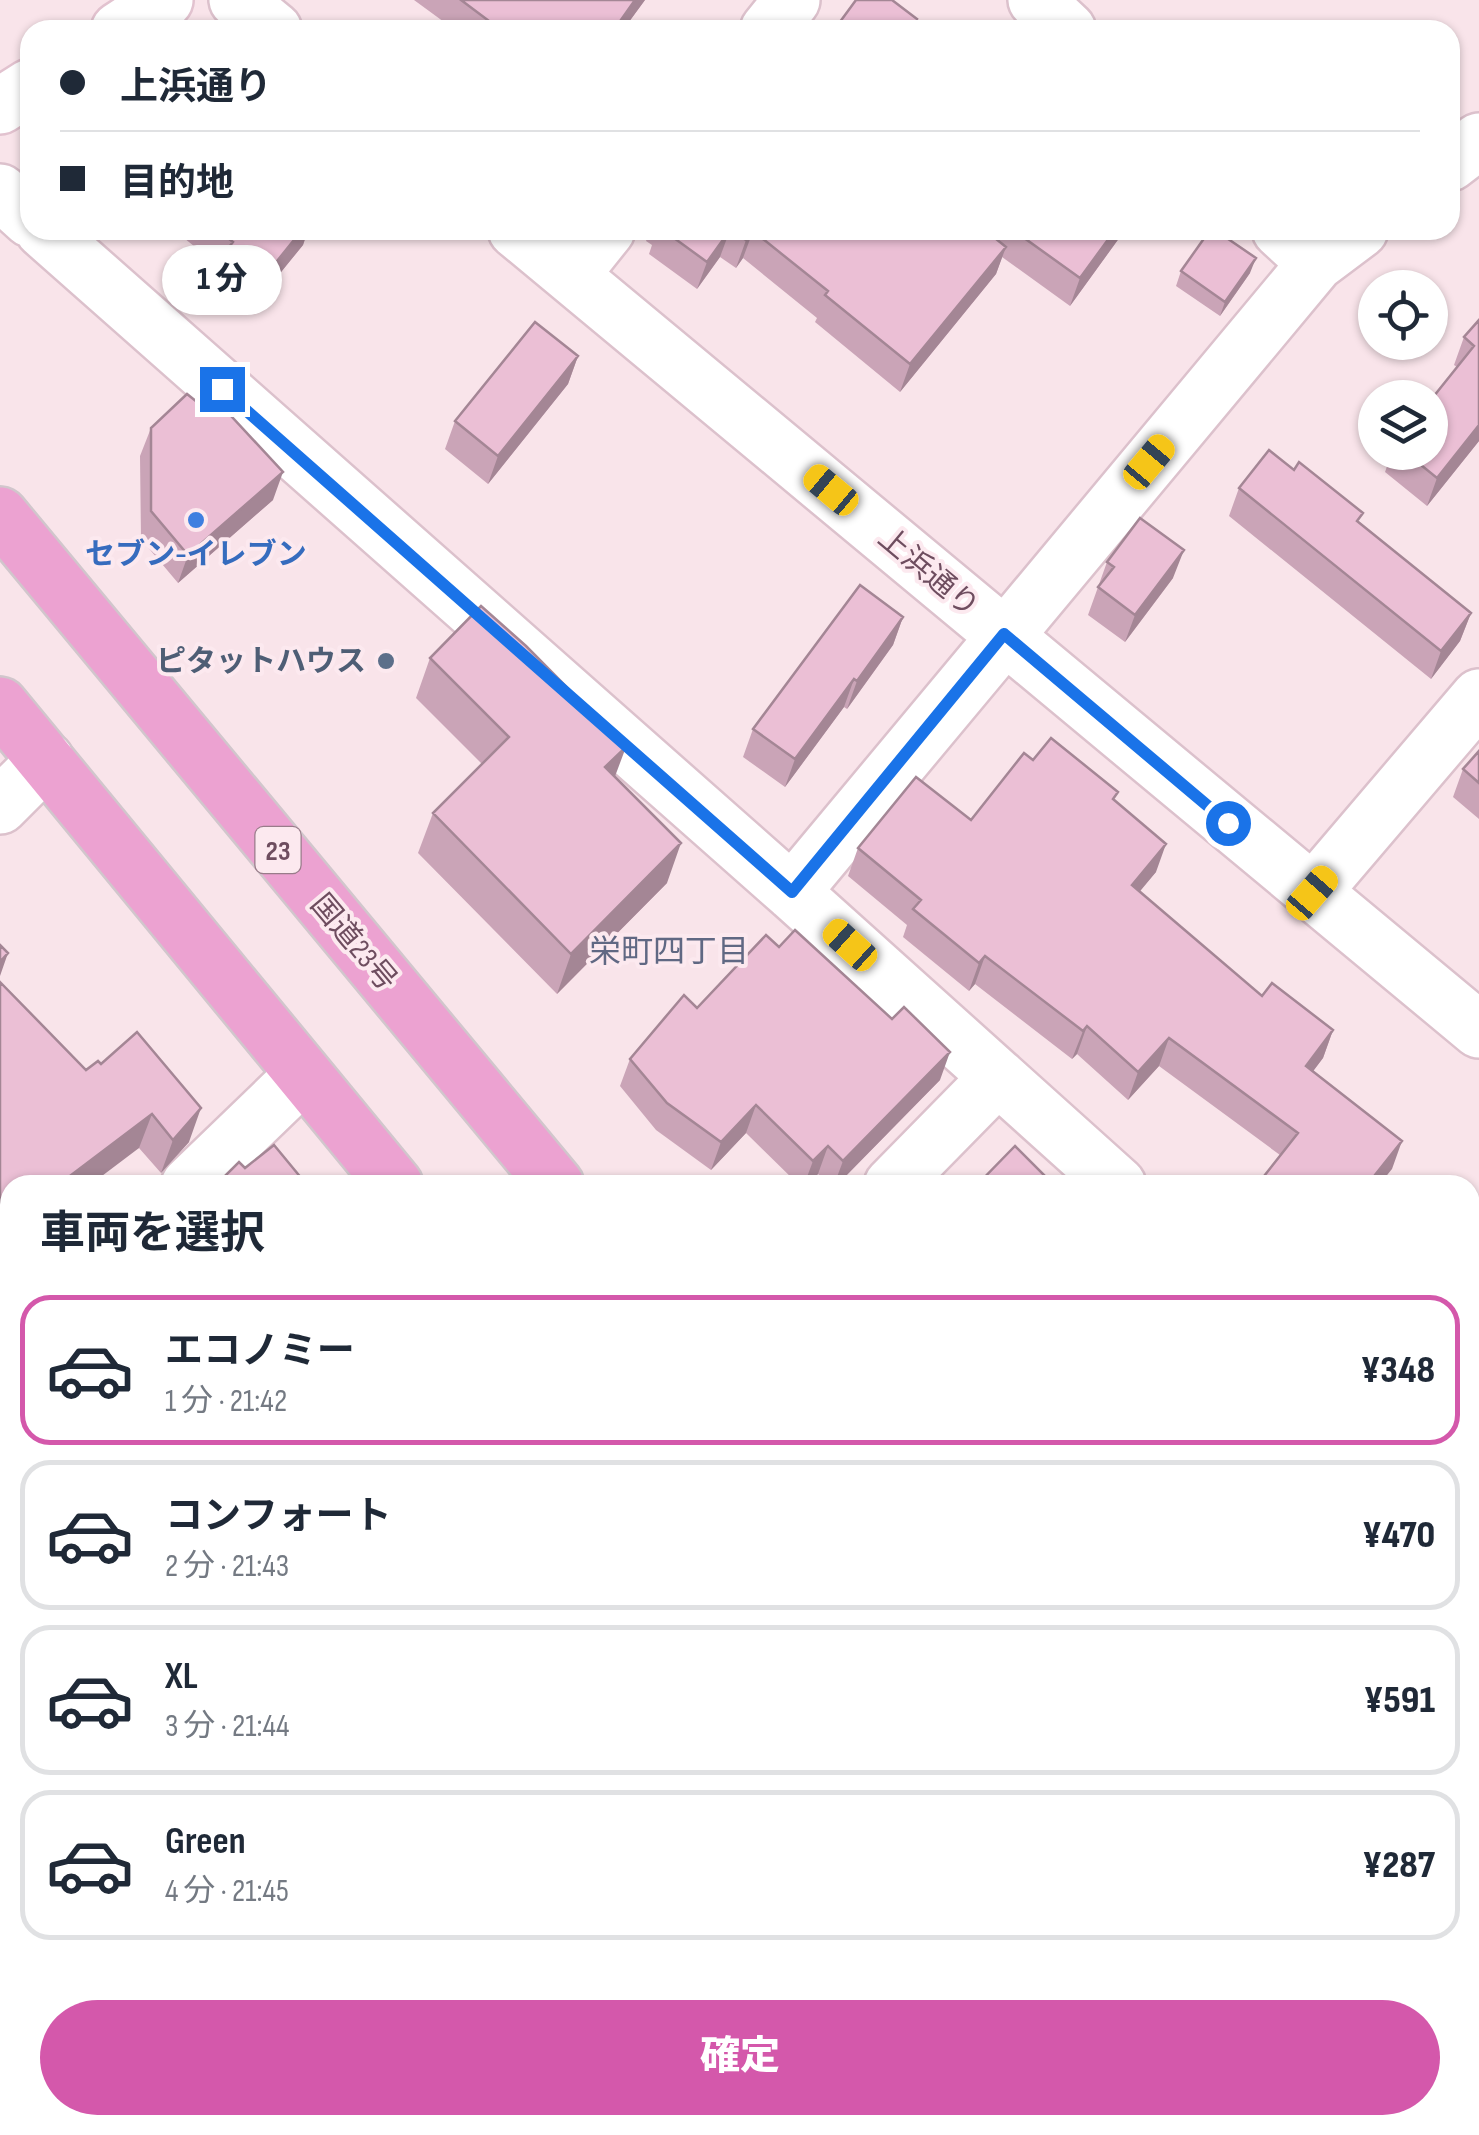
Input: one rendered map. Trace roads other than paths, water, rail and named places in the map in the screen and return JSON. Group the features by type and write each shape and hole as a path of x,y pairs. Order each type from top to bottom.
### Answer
{"highway":[{"name":"国道23号","path":"0,515 548,1175"},
{"path":"0,705 387,1175"}],"street":[{"path":"134,20 166,0"},
{"path":"237,0 262,20"},
{"path":"776,20 792,0"},
{"path":"1036,0 1057,20"},
{"path":"0,192 20,210"},
{"path":"54,240 1107,1175"},
{"name":"上浜通り","path":"528,240 1479,1030"},
{"path":"571,275 599,240"},
{"path":"792,892 1004,634 1298,247 1324,240"},
{"path":"1312,893 1479,698"},
{"path":"0,806 46,760"},
{"path":"200,1175 303,1075"},
{"path":"902,1175 998,1077"}],"place":[{"name":"セブン-イレブン","path":"196,520"},
{"name":"ピタットハウス","path":"386,661"}],"district":[{"name":"栄町四丁目","path":"669,951"}]}
